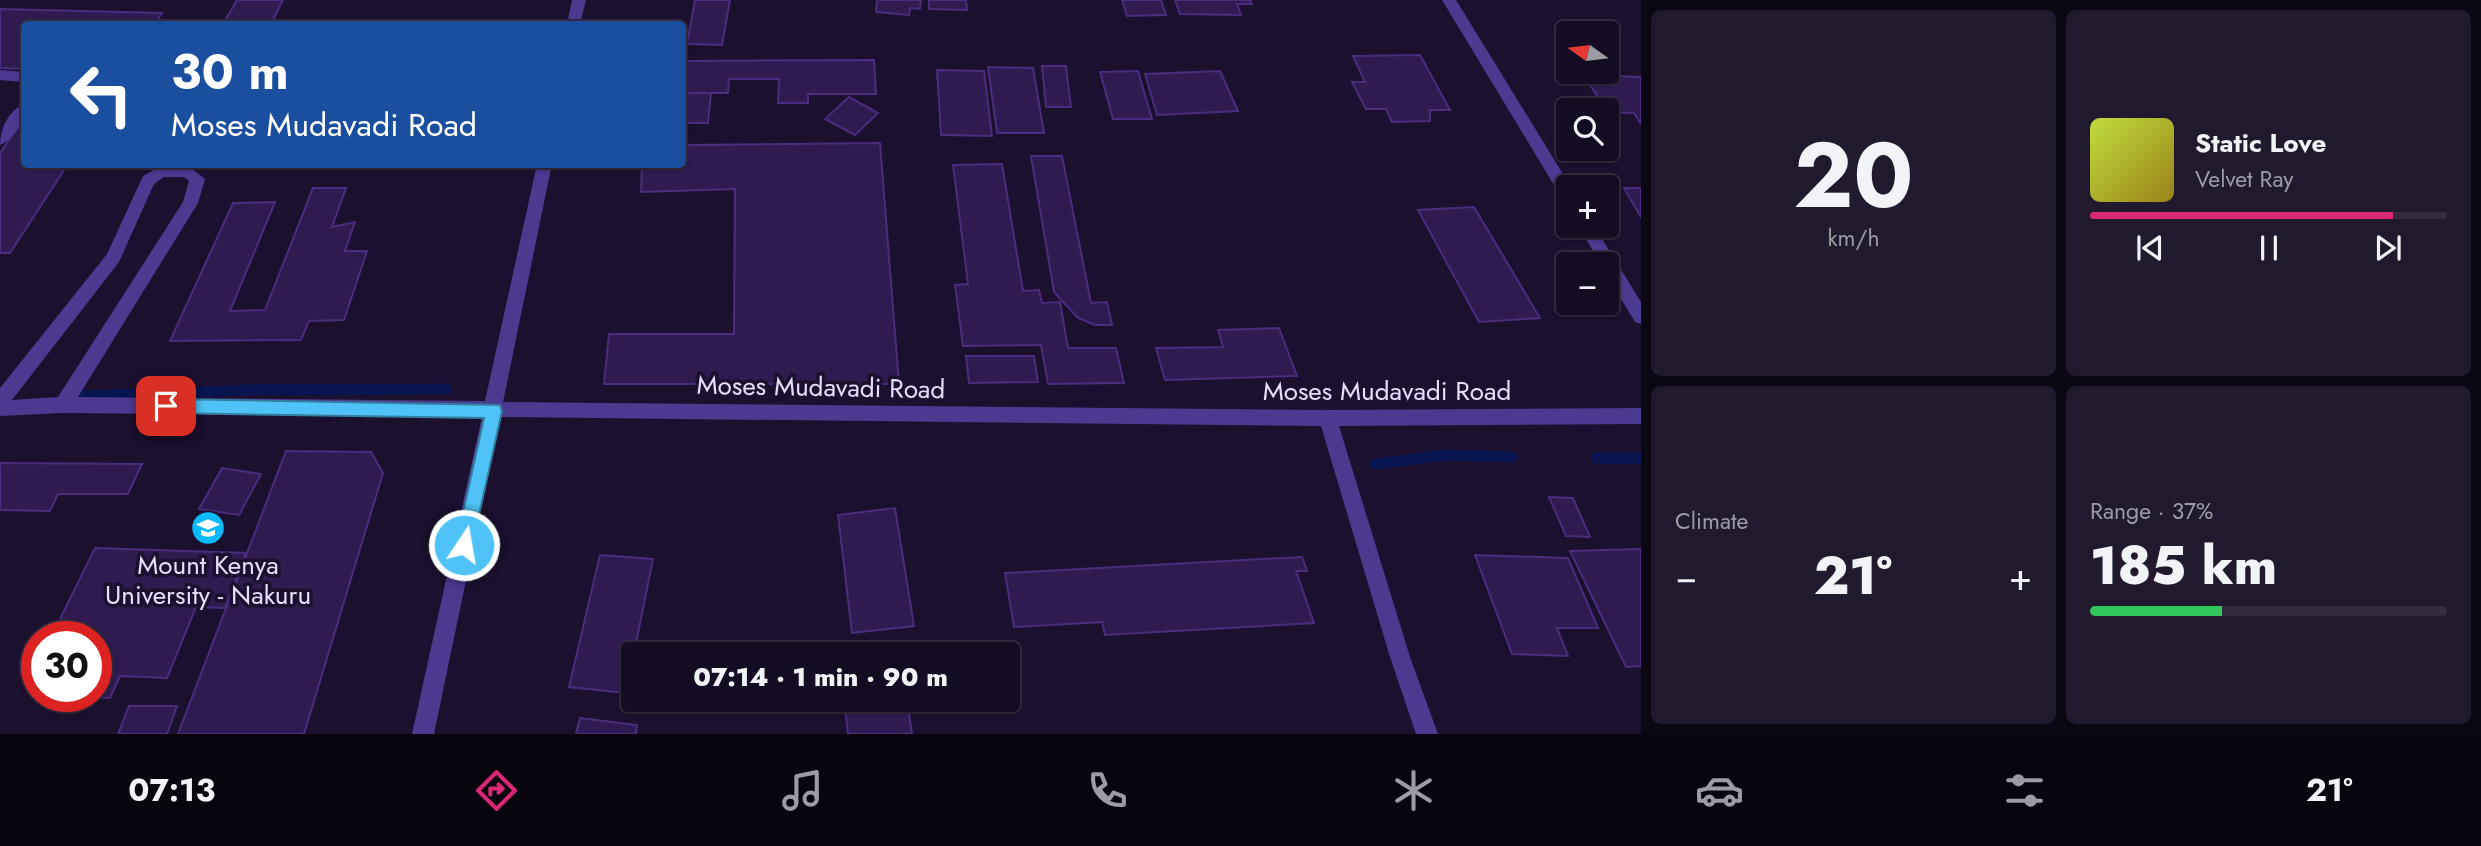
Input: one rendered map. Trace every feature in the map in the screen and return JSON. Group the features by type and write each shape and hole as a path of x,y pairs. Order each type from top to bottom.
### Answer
{"street":[{"path":"575,21 579,0"},
{"path":"1449,0 1556,176"},
{"path":"0,75 21,77"},
{"path":"0,139 21,113"},
{"path":"423,734 544,168"},
{"path":"0,401 113,258 148,180 161,172 187,170 197,179 194,192 63,405"},
{"path":"1593,238 1641,317"},
{"name":"Moses Mudavadi Road","path":"0,408 63,405 1328,418 1641,416"},
{"path":"1328,418 1400,657 1427,734"}],"building":[{"path":"237,0 283,0 272,21 225,21"},
{"path":"695,0 730,0 722,45 687,44"},
{"path":"877,0 921,0 920,9 910,8 909,15 876,12"},
{"path":"929,0 966,0 967,10 929,9"},
{"path":"1122,0 1161,0 1166,15 1127,16"},
{"path":"1175,0 1250,0 1252,4 1237,4 1241,15 1180,14"},
{"path":"0,9 162,13 157,21 21,21 21,69 0,68"},
{"path":"1420,55 1450,110 1430,110 1430,121 1392,122 1386,109 1366,109 1352,82 1365,82 1353,56"},
{"path":"874,60 876,94 808,94 808,103 778,103 779,79 729,79 728,93 686,93 686,61"},
{"path":"1042,66 1066,66 1071,107 1046,107"},
{"path":"988,67 1033,68 1044,133 997,133"},
{"path":"937,70 984,71 992,136 941,135"},
{"path":"1138,71 1152,119 1113,119 1100,72"},
{"path":"1220,71 1238,111 1157,115 1145,74"},
{"path":"1619,76 1641,77 1641,124 1634,113 1619,112 1619,98 1598,98 1590,84 1619,84"},
{"path":"686,93 711,93 708,123 686,123"},
{"path":"849,97 878,113 855,135 825,119"},
{"path":"21,122 21,168 65,168 10,253 0,253 0,153"},
{"path":"880,143 899,384 604,384 609,334 734,334 735,189 641,192 642,168 686,168 686,145"},
{"path":"1031,156 1062,156 1091,303 1107,302 1112,325 1095,325 1078,318 1054,292"},
{"path":"1002,164 1023,291 1039,290 1042,303 1060,302 1068,348 1116,348 1124,383 1048,384 1041,345 963,346 955,285 968,284 953,165"},
{"path":"313,188 346,188 332,227 355,222 345,251 367,251 344,320 309,321 301,340 170,341 233,203 275,202 230,311 265,310"},
{"path":"1624,188 1641,188 1641,217"},
{"path":"1474,207 1540,318 1479,322 1418,210"},
{"path":"1279,328 1297,376 1165,380 1156,348 1223,347 1218,330"},
{"path":"966,356 1034,356 1038,382 969,383"},
{"path":"286,451 371,452 383,473 304,734 178,734"},
{"path":"0,463 142,464 128,494 58,494 50,511 0,510"},
{"path":"222,468 261,474 239,515 199,509"},
{"path":"1549,497 1573,498 1590,537 1566,536"},
{"path":"895,508 914,626 852,633 838,515"},
{"path":"95,548 246,553 225,608 196,607 167,678 120,676 112,694 112,621 59,621"},
{"path":"1641,549 1641,666 1626,667 1570,551"},
{"path":"600,555 653,559 636,642 621,642 621,692 569,687"},
{"path":"1475,555 1568,558 1598,628 1557,628 1568,656 1512,654"},
{"path":"1302,557 1307,571 1296,571 1314,623 1105,635 1102,622 1014,627 1005,573"},
{"path":"129,706 177,706 167,734 118,734"},
{"path":"845,712 909,712 912,734 848,734"},
{"path":"580,718 637,725 636,734 576,734"}],"waterway":[{"path":"81,396 252,390 446,389"},
{"path":"1375,464 1446,455 1512,457"},
{"path":"1596,458 1641,458"}],"place":[{"name":"Mount Kenya University - Nakuru","path":"208,528"}],"route":[{"path":"166,406 494,411 464,545"}]}
